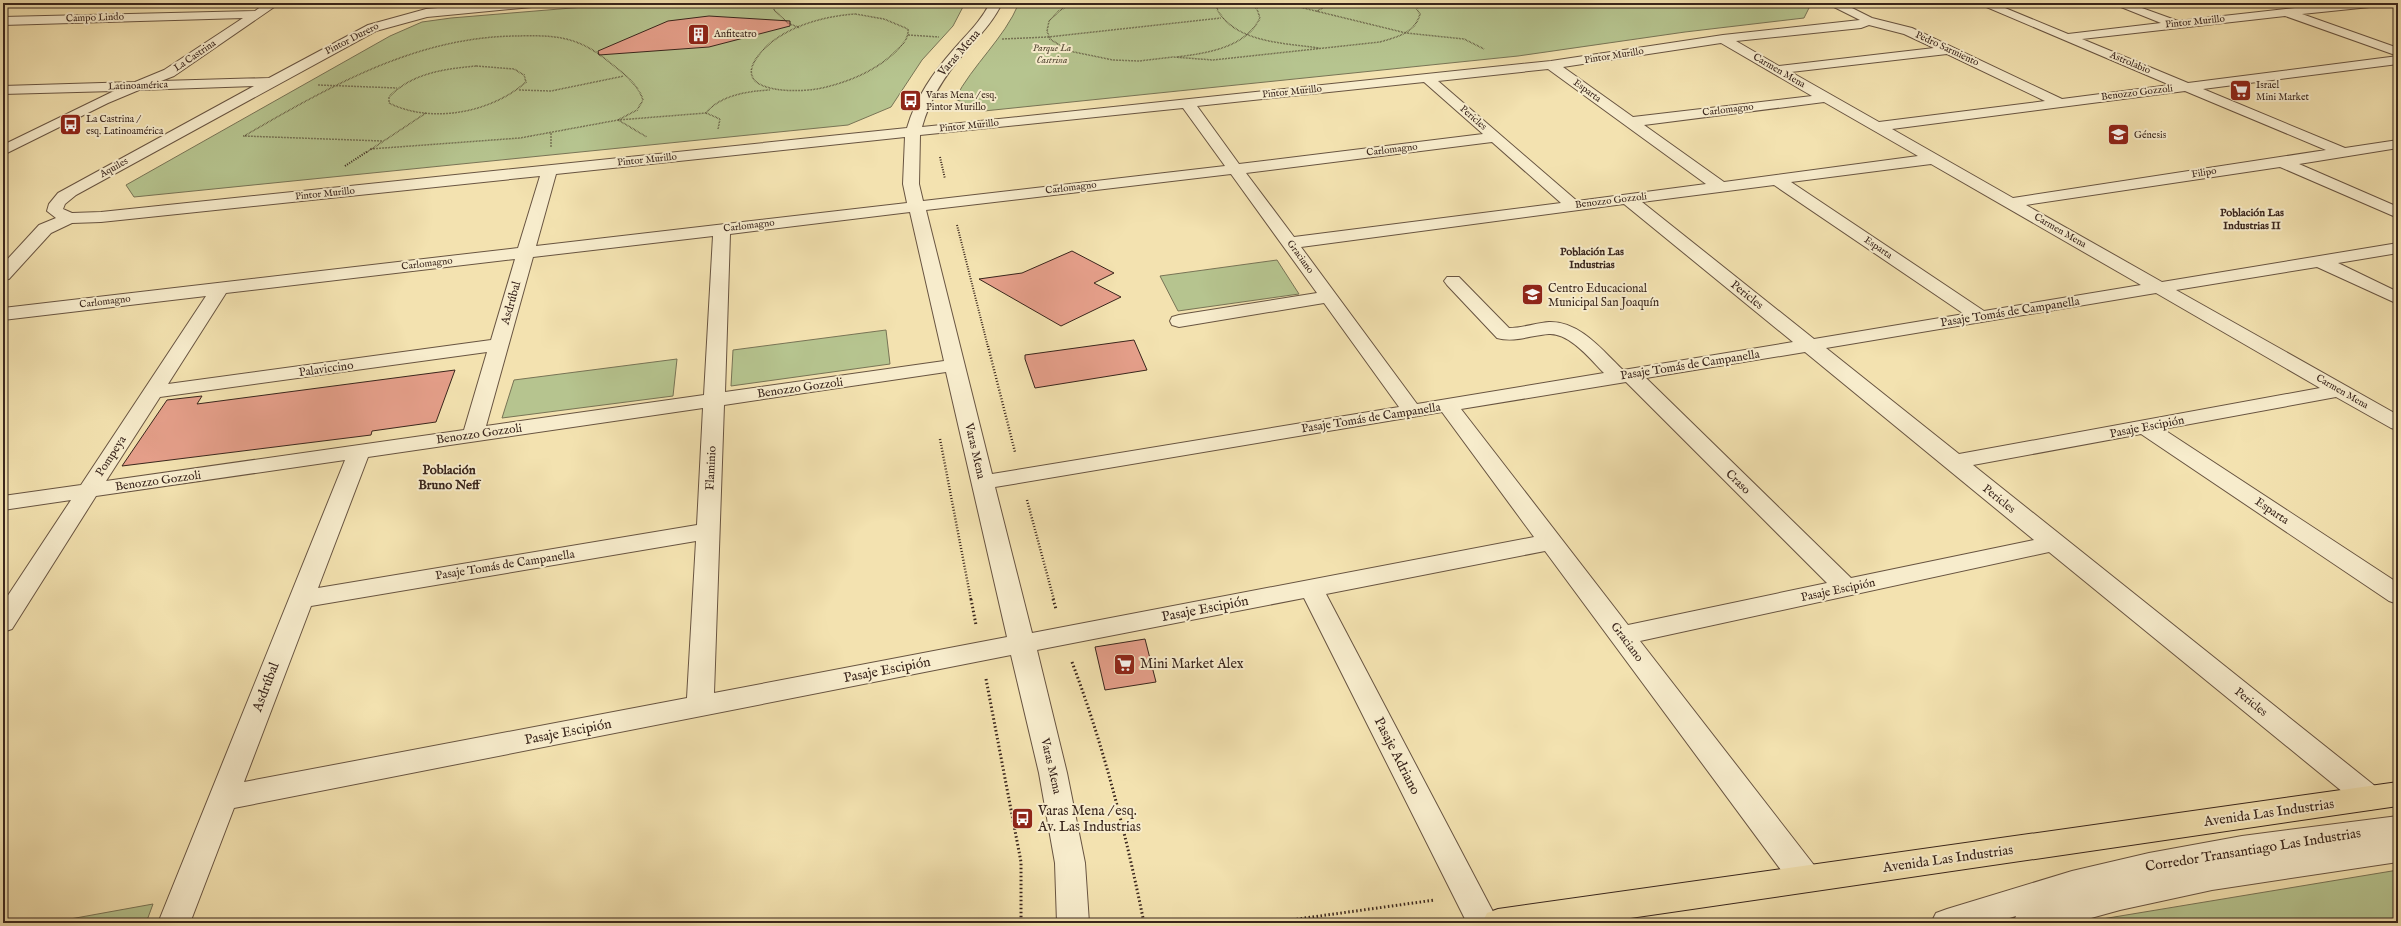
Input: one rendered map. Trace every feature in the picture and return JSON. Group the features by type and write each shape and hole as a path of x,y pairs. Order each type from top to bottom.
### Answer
{"main road":[{"name":"Avenida Las Industrias","path":"1498,923 2384,796"}],"street":[{"name":"La Castrina","path":"3,151 103,100 169,73 274,3"},
{"name":"Pintor Durero","path":"273,82 381,24 426,13 482,5 532,3"},
{"name":"Varas Mena","path":"996,3 982,26 936,78 916,116 912,132 911,177 982,482 1062,813 1070,863 1073,923"},
{"name":"Pedro Sarmiento","path":"1832,3 1866,18 1868,21 1901,28 2060,103"},
{"name":"Astrolabio","path":"1983,3 2343,152"},
{"path":"2118,3 2176,25"},
{"path":"2256,3 2398,52"},
{"name":"Pintor Murillo","path":"2068,37 2370,3"},
{"name":"Campo Lindo","path":"3,21 258,14"},
{"name":"Pintor Murillo","path":"69,218 101,217 1551,65 1723,39 1861,24 1868,21"},
{"name":"Carmen Mena","path":"1723,39 2398,424"},
{"path":"1776,70 1949,50"},
{"name":"Benozzo Gozzoli","path":"1876,126 2398,60"},
{"path":"2376,63 2398,71"},
{"name":"Esparta","path":"1551,65 1721,186"},
{"name":"Pericles","path":"1427,78 1574,206"},
{"name":"Latinoamérica","path":"3,90 273,82"},
{"name":"Aquiles","path":"69,218 56,211 55,206 66,195 273,82"},
{"name":"Carlomagno","path":"1630,122 1826,98"},
{"name":"Graciano","path":"1187,103 1412,411"},
{"name":"Carlomagno","path":"3,314 952,202 1237,170 1495,137"},
{"name":"Filipo","path":"2010,203 2398,144"},
{"name":"Benozzo Gozzoli","path":"1290,243 1933,159"},
{"path":"2282,162 2398,212"},
{"name":"Asdrúbal","path":"473,435 549,170"},
{"name":"Esparta","path":"1776,179 1981,317"},
{"name":"Pericles","path":"1628,199 2054,543 2384,796"},
{"path":"3,275 45,229 69,218"},
{"name":"Flaminio","path":"700,706 722,229"},
{"name":"Pasaje Tomás de Campanella","path":"982,482 2398,248"},
{"path":"2319,261 2398,299"},
{"name":"Craso","path":"1453,281 1504,334 1515,335 1551,328 1562,328 1572,333 1625,376 1846,588"},
{"name":"Pompeya","path":"3,623 220,288"},
{"path":"1179,321 1329,298"},
{"name":"Palaviccino","path":"152,392 499,345"},
{"name":"Benozzo Gozzoli","path":"3,503 955,365"},
{"name":"Pasaje Escipión","path":"1954,462 2340,390"},
{"name":"Graciano","path":"1447,406 1806,879"},
{"name":"Esparta","path":"2145,427 2398,596"},
{"name":"Asdrúbal","path":"174,923 359,452"},
{"name":"Pasaje Tomás de Campanella","path":"301,599 708,531"},
{"name":"Pasaje Escipión","path":"223,798 1550,542"},
{"name":"Pasaje Escipión","path":"1622,636 2054,543"},
{"name":"Pasaje Adriano","path":"1311,588 1482,923"},
{"name":"Corredor Transantiago Las Industrias","path":"1947,923 2076,883 2149,866 2227,851 2398,828"},
{"name":"Corredor Transantiago Las Industrias","path":"2029,923 2098,901 2164,885 2229,872 2398,849"}],"path":[{"path":"774,3 774,10 788,22 801,28"},
{"path":"1072,3 1054,14 1047,27 1048,37 1065,49 1106,60 1134,61 1176,57 1227,45 1249,35 1256,28 1260,18 1257,9 1248,3"},
{"path":"1220,3 1217,6 1221,18 1236,30 1249,35 1323,49"},
{"path":"1252,5 1263,3"},
{"path":"1283,3 1406,33 1464,39 1486,50"},
{"path":"1316,11 1332,3"},
{"path":"1176,57 1199,61 1380,42 1406,33 1417,25 1420,14 1413,3"},
{"path":"706,113 711,107 730,98 775,89 814,89 862,74 891,56 908,35 908,29 896,22 855,14 829,18 801,28 772,42 760,52 754,63 752,71 755,80 761,85 775,89"},
{"path":"998,39 1048,37 1221,18"},
{"path":"908,35 943,37"},
{"path":"382,141 244,136 331,86 380,63 416,50 472,39 514,36 549,37 580,42 595,50 640,89 644,99 634,112 618,120"},
{"path":"311,84 397,88 433,73 484,66 514,69 524,75 526,82 519,90 499,100 457,111 426,112 397,108 389,103 389,97 397,88"},
{"path":"519,90 551,91 624,76"},
{"path":"345,167 426,112"},
{"path":"370,149 508,140 618,120 706,113 720,120 720,125 716,131"},
{"path":"618,120 646,134 648,138"},
{"path":"933,130 1063,636 1085,695 1106,760 1132,858 1144,923"},
{"path":"551,133 552,150"},
{"path":"939,432 1021,862 1021,923"}],"green space":[{"path":"632,3 965,3 953,26 922,60 891,107 848,125 134,197 126,185 390,36 422,22 451,18"},
{"name":"Parque La Castrina","path":"1019,3 1804,3 1810,6 1804,18 1685,32 1518,56 984,111 955,99 970,74 997,40 1013,16"},
{"path":"1277,260 1299,294 1178,311 1160,276"},
{"path":"886,330 890,364 731,386 733,350"},
{"path":"677,359 673,396 502,418 514,380"},
{"path":"2398,870 2398,923 2087,923 2090,921"},
{"path":"153,904 146,923 48,923"}],"building":[{"name":"Anfiteatro","path":"709,16 790,21 790,26 709,47 599,55 598,51 668,21"},
{"path":"1072,251 1114,273 1094,283 1121,297 1061,326 979,279 1022,273"},
{"path":"1134,340 1147,370 1035,388 1025,359 1025,355"},
{"path":"455,370 436,422 372,431 371,435 122,466 167,400 202,396 197,404"},
{"name":"Mini Market Alex","path":"1145,639 1156,682 1105,690 1095,647"}],"place":[{"name":"Anfiteatro","path":"699,34"},
{"name":"Israel Mini Market","path":"2241,91"},
{"name":"Varas Mena / esq. Pintor Murillo","path":"911,101"},
{"name":"La Castrina / esq. Latinoamérica","path":"71,125"},
{"name":"Génesis","path":"2118,135"},
{"name":"Centro Educacional Municipal San Joaquín","path":"1533,295"},
{"name":"Mini Market Alex","path":"1125,664"},
{"name":"Varas Mena / esq. Av. Las Industrias","path":"1022,819"}],"district":[{"name":"Población Las Industrias II","path":"2252,219"},
{"name":"Población Las Industrias","path":"1592,258"},
{"name":"Población Bruno Neff","path":"449,478"}]}
